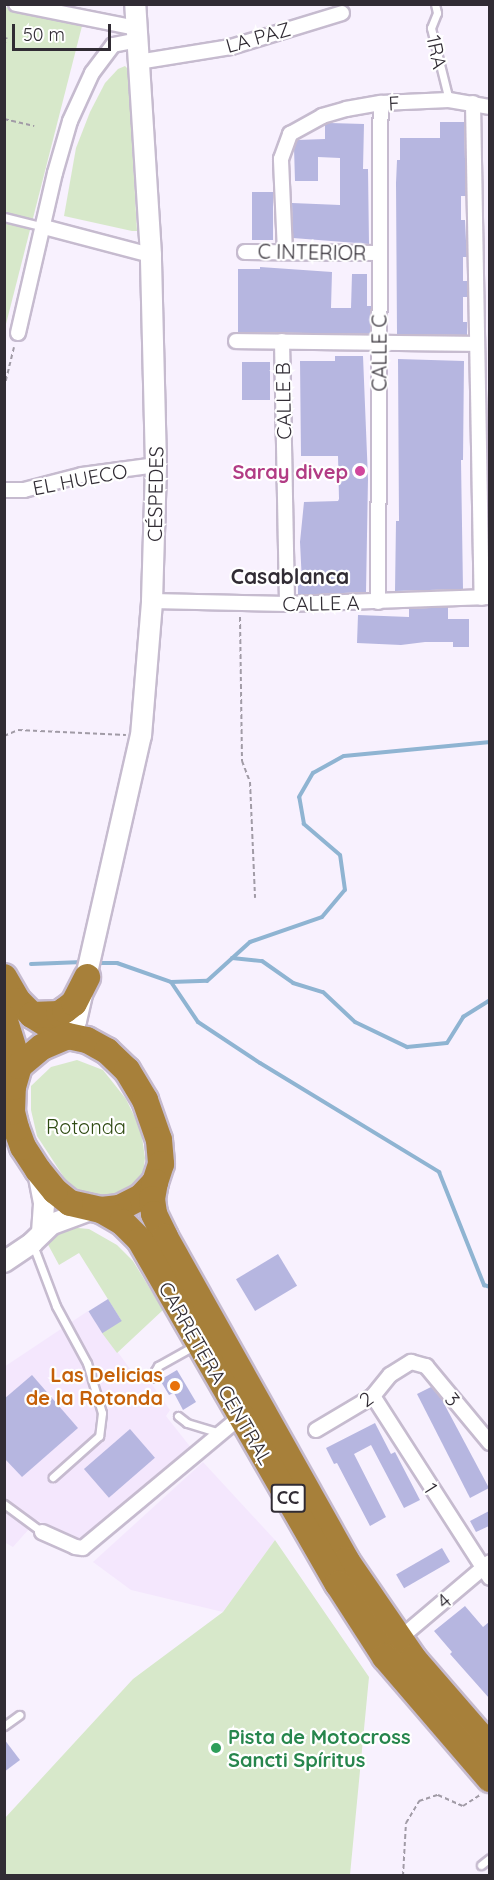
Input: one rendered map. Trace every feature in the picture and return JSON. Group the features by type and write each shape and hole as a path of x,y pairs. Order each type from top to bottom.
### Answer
{"highway":[{"path":"32,1015 59,1014 65,1010 74,1003 88,974"},
{"name":"CC","path":"4,977 18,1001 32,1015 68,1037 87,1040 106,1051 127,1070 145,1100 159,1140 161,1164 155,1182"},
{"name":"CC","path":"4,1018 19,1066 13,1088 12,1112 23,1147 55,1191 70,1203 97,1210"},
{"path":"19,1066 42,1047 68,1037"},
{"path":"97,1210 119,1208 132,1202 155,1182"},
{"name":"CARRETERA CENTRAL","path":"155,1182 152,1198 154,1214 165,1237 341,1550 399,1639 488,1740"},
{"name":"CARRETERA CENTRAL","path":"97,1210 122,1222 140,1240 338,1584 386,1657 485,1786"}],"street":[{"path":"16,4 43,8 137,34"},
{"name":"CÉSPEDES","path":"68,1037 76,1021 88,974 141,736 152,601 156,465 151,255 135,4"},
{"name":"LA PAZ","path":"138,62 231,46 342,13"},
{"path":"18,333 55,173 70,121 92,73 113,45 137,34"},
{"name":"F","path":"285,252 281,159 290,134 302,125 346,108 381,104 449,100 489,107"},
{"name":"CALLE C","path":"378,602 380,343 378,253 381,104"},
{"path":"473,104 477,344 486,598"},
{"path":"44,227 151,255"},
{"name":"C INTERIOR","path":"245,252 378,253"},
{"name":"CALLE B","path":"282,341 287,604"},
{"path":"236,342 477,344"},
{"name":"EL HUECO","path":"4,490 24,490 82,475 156,465"},
{"name":"CALLE A","path":"152,601 287,604 486,598"},
{"name":"CÉSPEDES","path":"88,974 88,1017 93,1033 106,1051"},
{"path":"37,1237 44,1204 38,1170"},
{"path":"4,1262 52,1224 97,1210"},
{"name":"2","path":"316,1430 373,1396 390,1375 411,1362"},
{"name":"3","path":"411,1362 426,1366 489,1443"},
{"name":"1","path":"373,1396 487,1570"},
{"path":"42,1532 75,1547 83,1548 240,1417"},
{"name":"4","path":"399,1639 487,1570"}],"lane":[{"name":"1RA","path":"435,4 437,13 431,28 449,100"},
{"path":"4,216 44,227"},
{"path":"37,1237 56,1306 87,1363 102,1413 99,1436 53,1477"},
{"path":"156,1378 155,1371 158,1366 198,1343"},
{"path":"178,1416 187,1423 221,1434"},
{"path":"4,1504 42,1532"},
{"path":"4,1726 19,1715"},
{"path":"481,1864 489,1858"}],"path":[{"path":"4,46 7,37"},
{"path":"4,119 34,126"},
{"path":"4,388 18,333"},
{"path":"240,603 242,761 250,782 255,898"},
{"path":"4,736 18,729 141,736"},
{"path":"404,1875 406,1823 419,1801 438,1796 463,1806 485,1786"}],"shaded area":[{"path":"88,1311 141,1384 148,1379 170,1410 166,1416 192,1449 85,1539 70,1540 37,1520 13,1547 4,1542 4,1367"},
{"path":"203,1462 275,1540 223,1612 131,1590 93,1562"}],"green space":[{"path":"5,7 82,26 5,328"},
{"path":"125,66 128,69 137,231 64,216 76,148 90,112 105,83 118,69"},
{"name":"Rotonda","path":"77,1060 103,1070 126,1099 141,1130 145,1158 143,1174 128,1190 108,1196 87,1196 69,1185 37,1136 31,1110 31,1086 51,1067"},
{"path":"67,1227 89,1229 117,1245 133,1261 163,1310 117,1353 102,1333 121,1320 79,1253 59,1265 45,1239"},
{"name":"Pista de Motocross Sancti Spíritus","path":"275,1540 369,1677 350,1875 5,1875 5,1818 133,1679 223,1612"}],"building":[{"path":"440,122 464,122 466,196 461,196 461,220 465,220 467,257 463,257 463,281 467,281 468,297 463,297 463,322 467,322 467,335 397,334 396,183 397,160 400,160 400,138 440,138"},
{"path":"325,124 364,124 363,169 368,169 369,244 293,238 292,203 340,205 340,158 318,157 318,181 295,181 294,148 297,140 325,139"},
{"path":"252,192 273,192 273,240 252,240"},
{"path":"260,267 332,272 331,308 351,308 352,274 367,274 367,306 371,306 371,334 238,332 238,269 260,269"},
{"path":"335,356 363,356 368,479 366,592 298,595 298,583 302,583 300,542 304,502 338,501 339,499 338,456 301,456 300,361 335,361"},
{"path":"398,359 464,361 463,460 461,460 463,589 395,591 396,521 399,521"},
{"path":"242,362 270,362 270,400 242,400"},
{"path":"448,607 448,619 469,619 469,647 453,647 453,642 401,645 357,643 358,615 409,617 409,609"},
{"path":"278,1254 297,1286 255,1311 236,1279"},
{"path":"108,1299 122,1321 102,1333 88,1311"},
{"name":"Las Delicias de la Rotonda","path":"177,1370 196,1402 183,1410 174,1393 169,1395 160,1380"},
{"path":"32,1375 78,1428 22,1477 4,1458 4,1399"},
{"path":"431,1387 441,1398 489,1488 470,1498 417,1394"},
{"path":"375,1423 391,1454 395,1452 420,1500 404,1508 371,1445 354,1454 386,1517 370,1526 337,1463 334,1464 326,1448"},
{"path":"130,1429 155,1458 109,1498 84,1469"},
{"path":"489,1511 489,1526 476,1532 470,1521"},
{"path":"442,1548 450,1562 404,1588 396,1574"},
{"path":"465,1606 483,1627 489,1622 489,1698 450,1654 452,1652 434,1631"},
{"path":"4,1739 20,1760 4,1772"}],"waterway":[{"path":"96,963 117,963 171,982 207,981 250,942 322,917 345,890 340,855 304,824 299,797 313,773 344,756 490,742"},
{"path":"232,958 262,961 293,983 323,992 355,1022 407,1047 447,1043 463,1017 490,1000"},
{"path":"31,964 83,962"},
{"path":"171,982 198,1022 260,1063 439,1172 484,1285 490,1287"}],"place":[{"name":"Saray divep","path":"360,471"},
{"name":"Las Delicias de la Rotonda","path":"175,1386"},
{"name":"Pista de Motocross Sancti Spíritus","path":"216,1748"}],"district":[{"name":"Casablanca","path":"290,576"}]}
